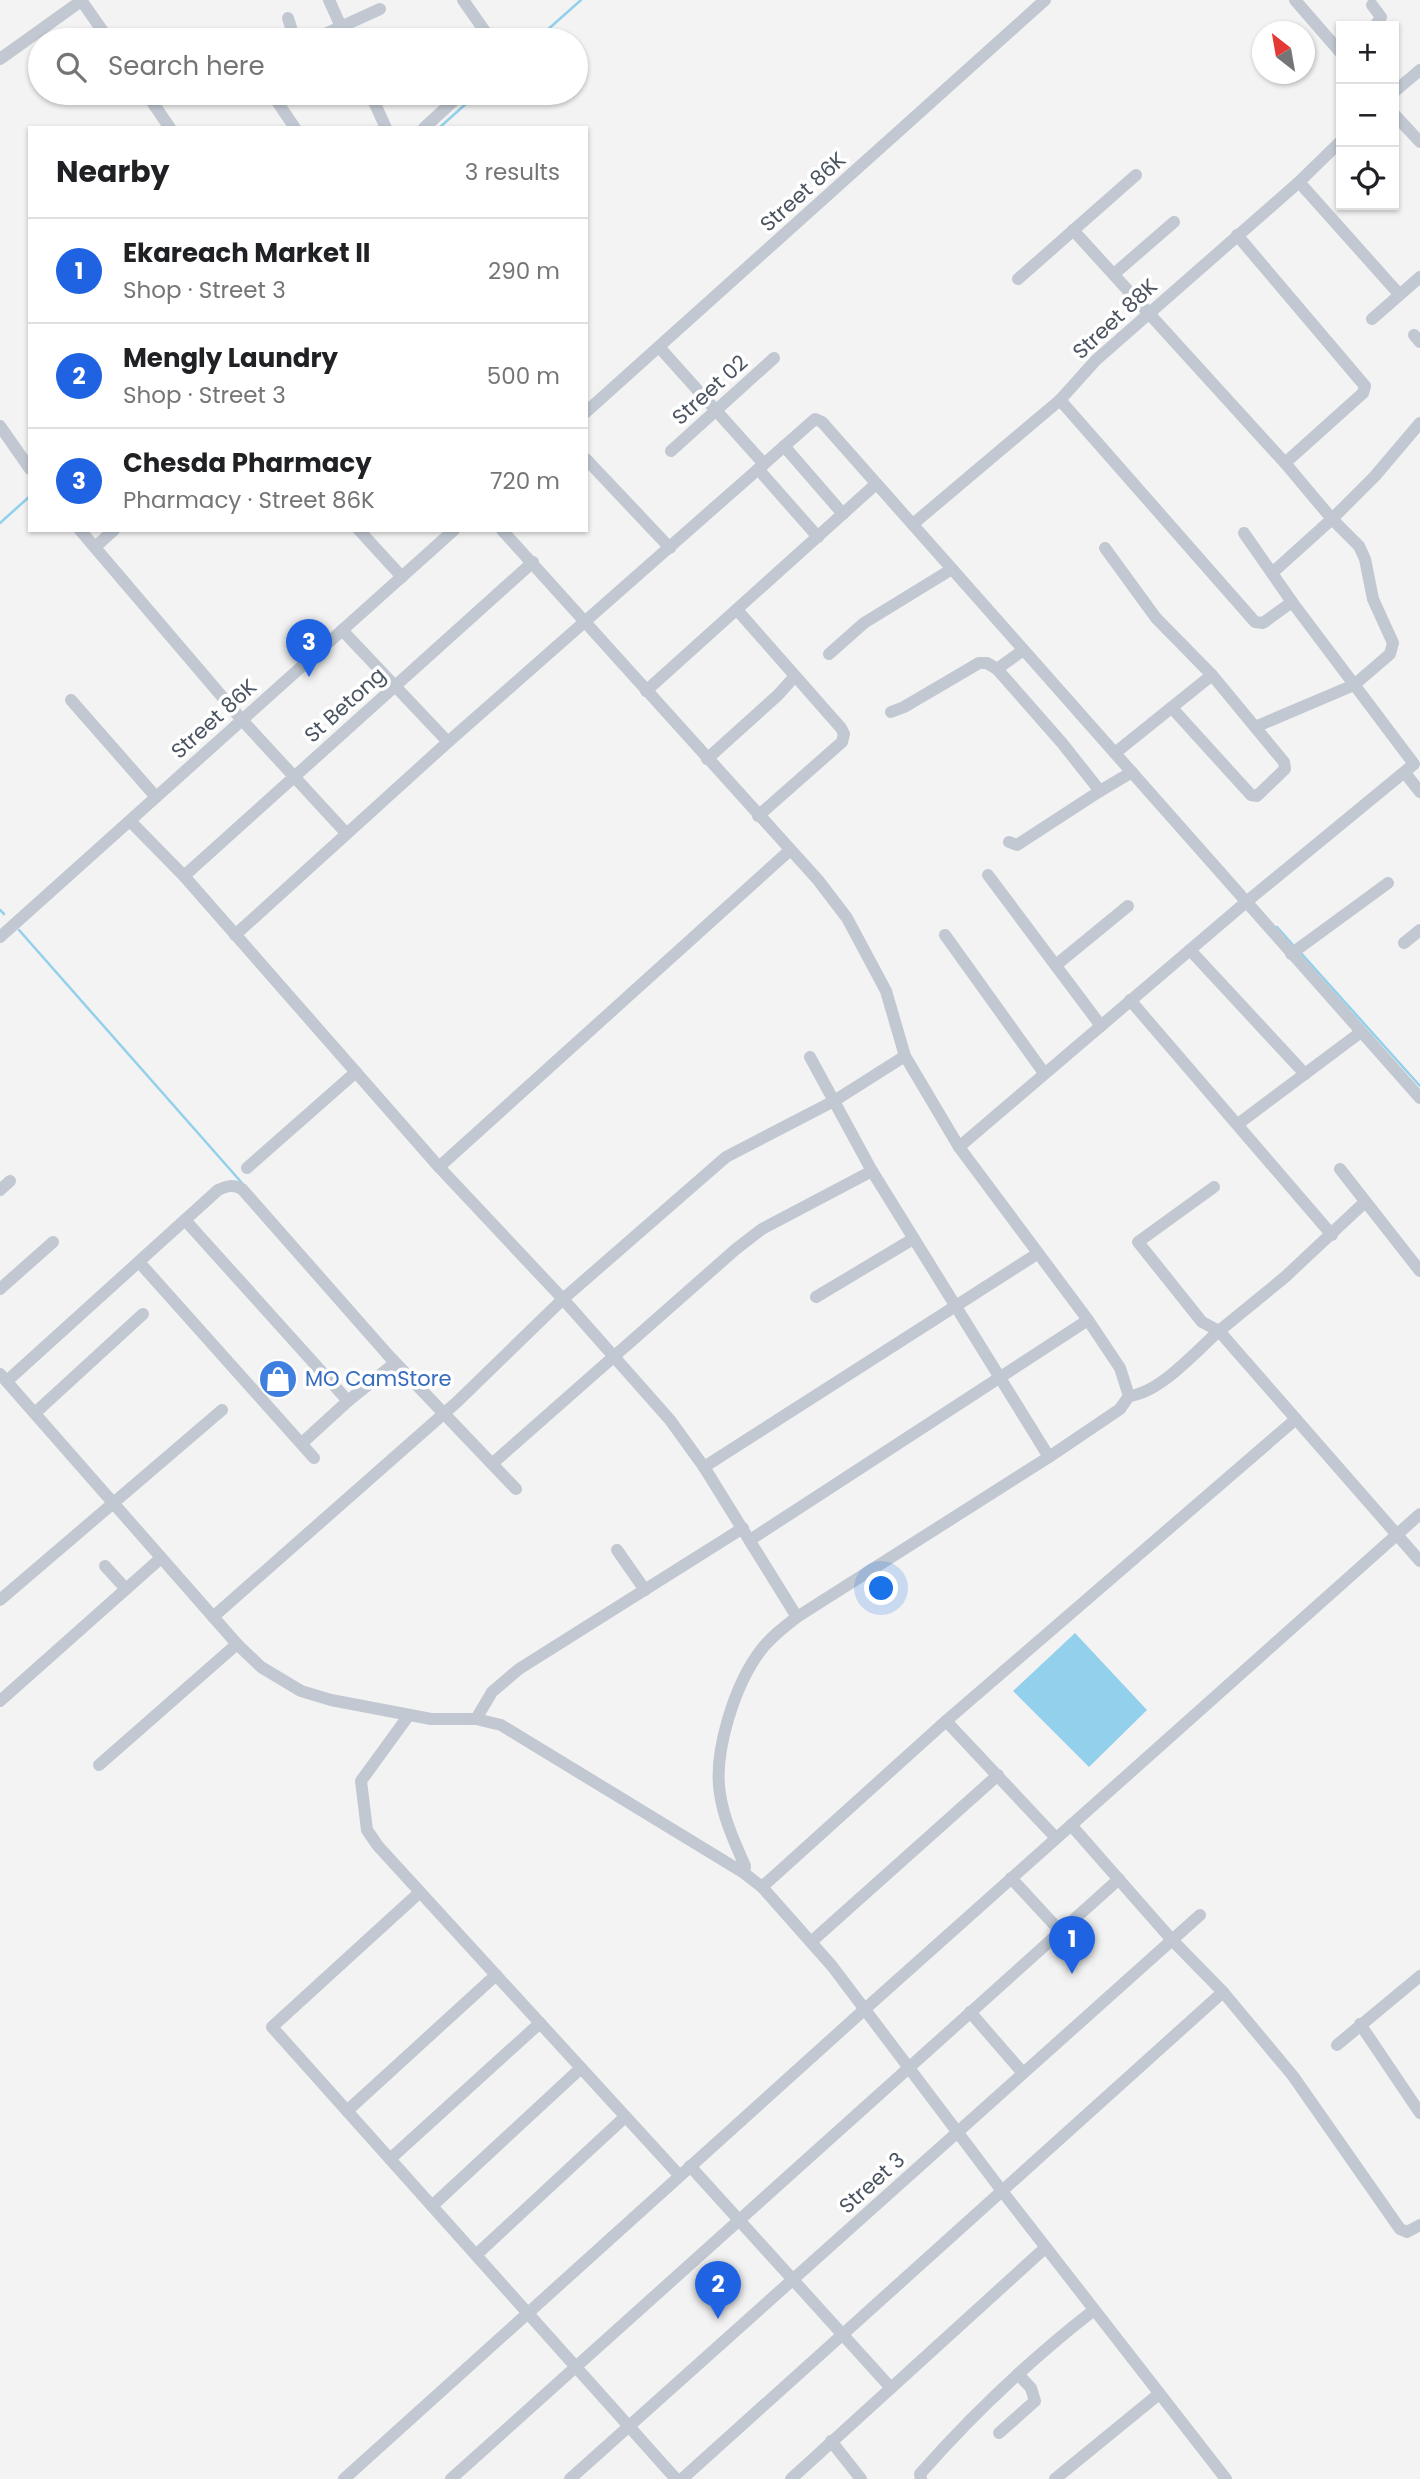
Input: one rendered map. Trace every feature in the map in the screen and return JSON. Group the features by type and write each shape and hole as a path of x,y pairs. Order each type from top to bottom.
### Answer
{"street":[{"path":"43,28 81,0 101,28"},
{"path":"329,0 341,27 380,9"},
{"path":"463,0 483,28"},
{"name":"Street 86K","path":"588,410 1045,0"},
{"path":"1296,0 1336,47"},
{"path":"1372,5 1381,18 1379,21"},
{"path":"288,18 291,28"},
{"path":"0,59 28,39"},
{"path":"1399,88 1420,70"},
{"path":"154,105 169,126"},
{"path":"279,105 294,126"},
{"path":"375,105 385,126"},
{"path":"426,126 446,105"},
{"path":"1399,119 1420,142"},
{"name":"Street 88K","path":"913,524 1060,400 1096,360 1299,182 1336,146"},
{"path":"1018,279 1136,175"},
{"path":"1299,182 1399,294"},
{"path":"1114,274 1174,222"},
{"path":"1073,230 1285,463 1362,552 1373,599 1393,643 1390,654 1354,685 1255,727"},
{"path":"1237,235 1365,386 1363,393 1285,463"},
{"path":"1372,319 1420,277"},
{"path":"659,347 716,411 818,537"},
{"name":"Street 02","path":"671,451 774,358"},
{"path":"1060,400 1255,622 1263,624 1292,602"},
{"path":"236,935 448,742 815,419 822,422 953,569 1245,903 1296,950 1361,1032 1420,1098"},
{"path":"1272,573 1375,476 1420,423"},
{"path":"0,426 28,466"},
{"path":"784,446 844,514"},
{"path":"588,461 670,548"},
{"path":"646,691 876,484"},
{"path":"82,532 242,720 346,833"},
{"path":"95,547 112,532"},
{"path":"361,532 402,577"},
{"name":"Street 86K","path":"0,937 452,532"},
{"path":"504,532 818,880 847,918 886,990 905,1056 959,1147 1088,1320 1120,1368 1129,1396"},
{"path":"959,1147 1245,903 1414,764 1292,602 1244,533"},
{"path":"1105,548 1156,618 1212,675 1284,762 1285,769 1256,796 1251,795 1172,708"},
{"name":"St Betong","path":"184,876 533,562"},
{"path":"829,654 864,623 953,569"},
{"path":"738,611 844,734 842,741 758,816"},
{"path":"342,630 448,742"},
{"path":"997,669 1022,650"},
{"path":"891,712 979,663 987,663 997,669 1100,791"},
{"path":"1115,753 1212,675"},
{"path":"707,759 778,695 795,676"},
{"path":"71,700 156,797"},
{"path":"1009,842 1017,845 1030,838 1132,772"},
{"path":"1405,773 1420,792"},
{"path":"130,821 184,876 439,1167 563,1299 670,1420 704,1467 797,1617"},
{"path":"439,1167 789,851"},
{"path":"988,875 1101,1026"},
{"path":"1296,950 1388,883"},
{"path":"1056,965 1128,906"},
{"path":"1404,943 1420,930"},
{"path":"945,935 1044,1073"},
{"path":"1190,950 1305,1074"},
{"path":"1130,1000 1332,1235"},
{"path":"1238,1124 1361,1032"},
{"path":"213,1617 444,1413 563,1299 726,1157 834,1101 905,1056"},
{"path":"810,1057 872,1171 1049,1457"},
{"path":"247,1168 356,1072"},
{"path":"1340,1169 1420,1271"},
{"path":"493,1463 736,1249 762,1229 872,1171"},
{"path":"516,1489 396,1363 242,1189 231,1185 218,1190 139,1262 3,1378 237,1644 261,1667 301,1691 331,1700 409,1715 451,1720 476,1718 501,1726 744,1873 762,1887 811,1942 864,2009 1045,2248 1226,2479"},
{"path":"1214,1187 1138,1242 1202,1322 1219,1331 1420,1560"},
{"path":"1129,1396 1140,1395 1164,1379 1285,1277 1365,1202"},
{"path":"185,1220 348,1401"},
{"path":"816,1297 913,1239"},
{"path":"0,1289 53,1241"},
{"path":"704,1467 1037,1254"},
{"path":"139,1262 314,1458"},
{"path":"35,1413 143,1314"},
{"path":"750,1540 1088,1320"},
{"path":"302,1443 348,1401 396,1363"},
{"path":"744,1873 745,1866 729,1829 719,1791 720,1766 728,1722 750,1667 774,1636 797,1617 1120,1409 1129,1396"},
{"path":"0,1600 222,1410"},
{"path":"762,1887 946,1721 1296,1419"},
{"path":"344,2479 864,2009 1420,1514"},
{"path":"476,1718 492,1692 519,1669 743,1528"},
{"path":"617,1550 645,1590"},
{"path":"0,1701 161,1558"},
{"path":"105,1566 125,1589"},
{"path":"99,1765 237,1644"},
{"path":"409,1715 361,1781 367,1830 378,1846 679,2175"},
{"path":"946,1721 1056,1838"},
{"path":"811,1942 998,1775"},
{"path":"1071,1825 1172,1940 1223,1992 1293,2076 1400,2228 1407,2232 1420,2225"},
{"path":"1011,1878 1060,1931"},
{"path":"451,2479 1119,1879"},
{"path":"420,1892 272,2027 676,2479"},
{"name":"Street 3","path":"570,2479 1200,1915"},
{"path":"347,2111 496,1975"},
{"path":"1337,2045 1360,2024 1418,1983"},
{"path":"682,2479 1223,1992"},
{"path":"970,2012 1023,2073"},
{"path":"390,2159 540,2023"},
{"path":"1360,2024 1420,2113"},
{"path":"432,2206 581,2068"},
{"path":"476,2255 625,2117"},
{"path":"690,2166 891,2388"},
{"path":"791,2479 1045,2248"},
{"path":"921,2479 920,2474 951,2439 1018,2374 1094,2310"},
{"path":"999,2433 1035,2401 1031,2388 1018,2374"},
{"path":"1055,2479 1159,2394"},
{"path":"831,2441 861,2479"}],"water":[{"path":"1075,1633 1147,1710 1089,1767 1013,1691"}],"waterway":[{"path":"550,28 581,0"},
{"path":"441,126 465,105"},
{"path":"0,523 28,498"},
{"path":"0,910 4,914"},
{"path":"1277,927 1293,945"},
{"path":"19,930 242,1183"},
{"path":"1300,952 1420,1086"}],"place":[{"name":"Chesda Pharmacy","path":"309,677"},
{"name":"MO CamStore","path":"278,1379"},
{"name":"Ekareach Market II","path":"1072,1974"},
{"name":"Mengly Laundry","path":"718,2319"}]}
